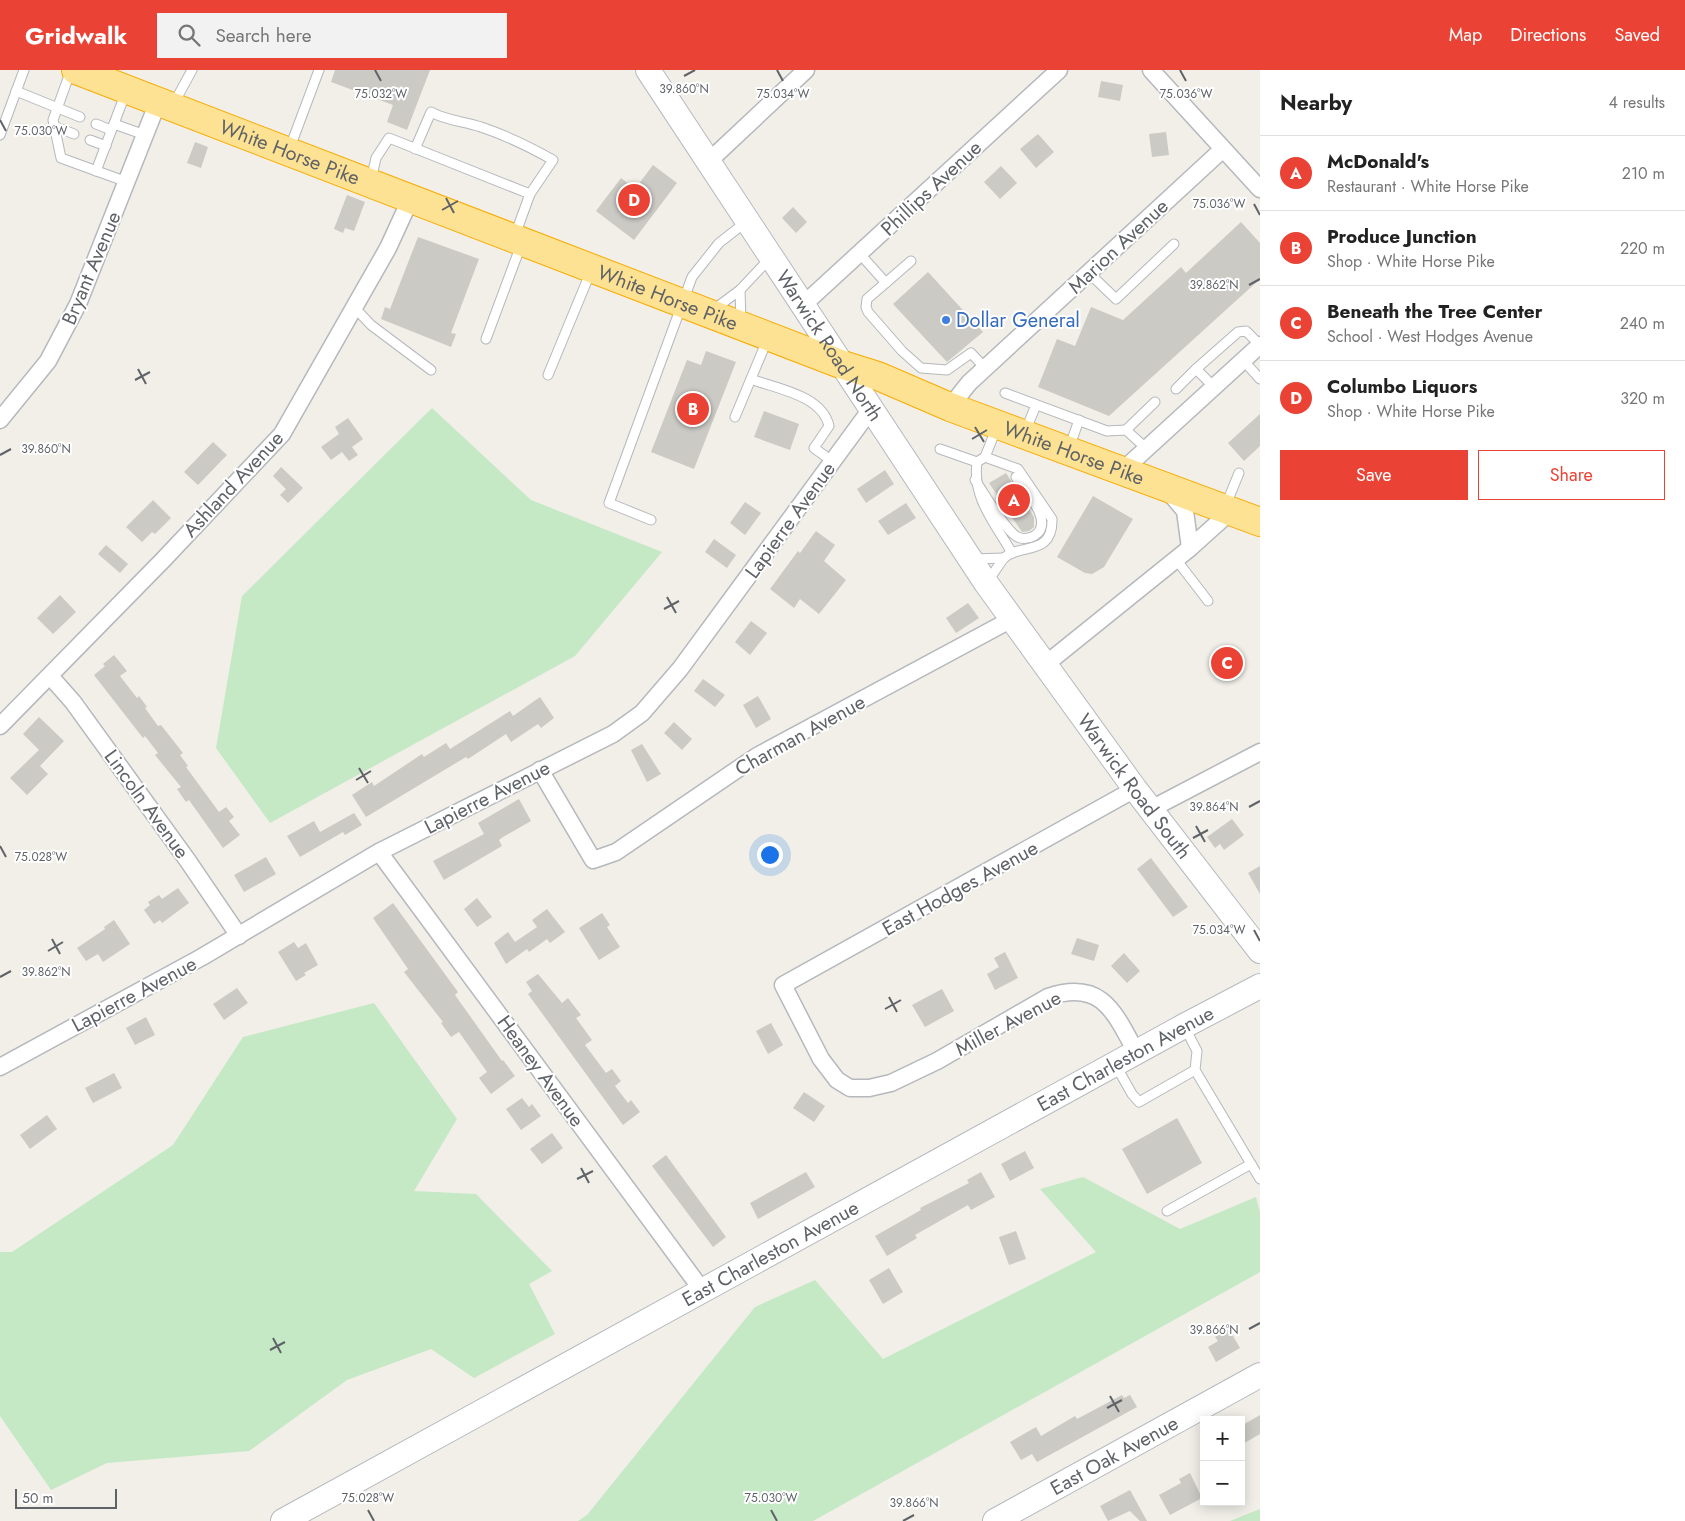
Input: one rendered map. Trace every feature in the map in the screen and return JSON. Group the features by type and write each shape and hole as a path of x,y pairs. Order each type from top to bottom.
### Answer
{"highway":[{"name":"White Horse Pike","path":"76,70 370,185 843,365 878,376 917,379 950,407 1260,522"}],"street":[{"name":"Warwick Road North","path":"648,70 969,559 1012,619"},
{"path":"708,162 806,70"},
{"name":"Phillips Avenue","path":"803,305 1059,70"},
{"path":"1151,70 1260,188"},
{"name":"Bryant Avenue","path":"0,420 48,360 78,304 146,135 165,105"},
{"name":"Marion Avenue","path":"950,407 969,383 1223,149"},
{"name":"Ashland Avenue","path":"0,726 282,434 388,248 410,200"},
{"path":"1122,471 1260,345"},
{"name":"Lapierre Avenue","path":"0,1067 239,936 379,852 613,734 642,713 680,670 871,409"},
{"path":"1166,488 1185,511 1190,548"},
{"path":"1046,664 1175,558 1190,548 1227,511"},
{"name":"Charman Avenue","path":"540,770 593,860 616,852 757,756 1012,619"},
{"name":"Warwick Road South","path":"1012,619 1135,789 1260,951"},
{"name":"Lincoln Avenue","path":"50,676 72,702 188,861 239,936"},
{"path":"1151,810 1260,752"},
{"name":"East Hodges Avenue","path":"855,1088 837,1080 821,1059 784,985 1135,789"},
{"name":"Heaney Avenue","path":"379,852 702,1290"},
{"name":"East Charleston Avenue","path":"283,1521 1136,1052 1260,986"},
{"name":"Miller Avenue","path":"855,1088 869,1088 891,1083 937,1061 1048,997 1065,991 1079,991 1106,1002 1136,1052"},
{"name":"East Oak Avenue","path":"995,1521 1260,1375"}],"lane":[{"path":"0,135 24,70"},
{"path":"71,70 53,120 61,158 127,182"},
{"path":"165,105 192,70"},
{"path":"288,152 319,70"},
{"path":"96,171 127,90"},
{"path":"16,91 80,117"},
{"path":"415,148 431,112 442,118 480,126 531,148 553,160 530,194 486,339"},
{"path":"96,124 146,135"},
{"path":"54,126 74,134"},
{"path":"370,185 376,158 388,138 530,194"},
{"path":"90,140 106,146"},
{"path":"651,520 609,503 692,277 719,243 747,220"},
{"path":"1088,273 1116,299 1174,244"},
{"path":"860,254 886,283"},
{"path":"709,313 740,290 771,257"},
{"path":"911,262 867,299 866,307 902,351 917,379 947,370 971,353 985,368"},
{"path":"548,375 592,269"},
{"path":"740,290 741,325"},
{"path":"354,307 371,325 431,370"},
{"path":"1176,389 1238,332 1246,330 1260,345"},
{"path":"735,417 769,336"},
{"path":"1243,360 1260,379"},
{"path":"1196,369 1214,387"},
{"path":"751,379 819,407 826,415 829,426 814,448 832,462"},
{"path":"1005,393 1107,431 1126,430 1155,402"},
{"path":"1023,434 1036,405"},
{"path":"1068,451 1078,420"},
{"path":"998,425 981,460 974,480 979,496 1008,556"},
{"path":"1126,430 1147,448"},
{"path":"940,449 1009,465 1018,469 1052,519 1046,539 1039,545 1008,556 969,559"},
{"path":"974,480 1012,532 1021,539 1028,538 1042,529 1041,515 1009,465"},
{"path":"1227,511 1239,473"},
{"path":"986,583 1008,556"},
{"path":"1175,558 1208,601"},
{"path":"1184,1026 1196,1051 1195,1070 1260,1179"},
{"path":"1115,1064 1132,1094 1139,1102 1195,1070"},
{"path":"1167,1211 1252,1164"}],"green space":[{"path":"432,408 531,500 662,552 575,656 270,823 216,748 242,596"},
{"path":"374,1003 457,1119 414,1191 476,1194 552,1271 529,1284 555,1334 474,1378 431,1349 347,1380 249,1451 107,1463 51,1490 0,1416 0,1252 12,1252 173,1145 243,1037"},
{"path":"1083,1177 1180,1229 1256,1197 1260,1213 1260,1272 813,1521 578,1521 587,1515 755,1307 815,1280 883,1359 1096,1252 1040,1189"},
{"path":"1260,1509 1260,1521 1230,1521"}],"building":[{"path":"335,70 430,70 407,130 387,122 393,105 331,82"},
{"path":"1101,81 1123,85 1120,101 1098,97"},
{"path":"1166,132 1169,155 1152,157 1149,134"},
{"path":"1038,134 1054,152 1036,168 1020,149"},
{"path":"195,142 208,147 201,168 187,163"},
{"path":"653,165 677,183 634,240 596,211 621,178 635,189"},
{"path":"1001,166 1017,183 1000,199 984,182"},
{"path":"347,195 365,202 354,231 345,228 343,233 334,229"},
{"path":"793,207 807,222 796,233 782,218"},
{"path":"1241,222 1260,243 1260,279 1109,416 1038,387 1057,339 1075,346 1091,307 1123,320 1181,267 1186,273"},
{"path":"418,237 479,259 451,333 456,334 451,347 381,319 385,307 390,309"},
{"path":"928,272 983,332 947,362 893,304"},
{"path":"706,351 736,362 694,469 651,452 687,360 701,365"},
{"path":"764,411 799,424 790,450 754,437"},
{"path":"1260,414 1260,446 1244,461 1228,443"},
{"path":"348,418 363,439 352,447 358,455 349,461 342,452 331,460 321,447 339,434 335,427"},
{"path":"213,442 227,455 198,485 184,472"},
{"path":"281,467 303,488 288,503 280,495 286,489 273,476"},
{"path":"885,470 894,484 866,503 857,489"},
{"path":"1006,473 1034,517 1034,527 1029,531 1022,532 989,483"},
{"path":"1093,496 1133,519 1104,567 1092,574 1085,573 1057,557"},
{"path":"153,500 171,518 155,534 152,532 142,542 126,527"},
{"path":"745,502 761,513 745,535 730,523"},
{"path":"906,503 916,518 888,535 878,521"},
{"path":"816,531 835,545 824,561 846,580 819,614 800,599 794,608 770,589 798,551 800,553"},
{"path":"714,539 736,555 727,568 705,552"},
{"path":"106,545 128,564 120,573 98,554"},
{"path":"60,595 76,612 53,634 37,618"},
{"path":"968,603 979,618 956,633 946,618"},
{"path":"751,621 767,633 750,655 735,642"},
{"path":"114,655 127,671 120,676 137,698 139,696 158,726 161,725 183,753 180,755 188,766 186,767 219,812 226,807 234,817 229,821 240,835 223,848 189,800 186,802 177,789 181,787 155,755 158,753 145,736 143,738 94,675"},
{"path":"703,679 725,695 715,707 694,691"},
{"path":"758,696 771,719 756,728 743,705"},
{"path":"540,697 554,718 541,728 538,724 511,742 506,734 468,759 466,757 366,817 352,795 372,782 374,786 422,754 424,757 446,743 450,749 510,711 513,716"},
{"path":"39,717 64,741 40,766 48,774 27,795 10,778 39,750 23,734"},
{"path":"674,722 692,739 682,750 664,733"},
{"path":"642,744 661,774 647,782 631,750"},
{"path":"519,799 531,821 499,840 502,846 444,880 433,861 484,834 478,823"},
{"path":"354,813 362,825 345,835 343,832 300,857 287,836 314,821 320,832"},
{"path":"1232,819 1244,835 1224,850 1220,844 1215,848 1207,837"},
{"path":"266,857 276,874 244,892 234,875"},
{"path":"1151,858 1188,907 1173,917 1137,869"},
{"path":"1260,866 1260,894 1248,873"},
{"path":"178,888 189,903 162,923 160,920 154,924 144,910 150,905 148,902 159,895 162,899"},
{"path":"477,898 492,917 477,927 464,909"},
{"path":"393,903 458,992 455,995 502,1061 515,1076 491,1094 479,1078 487,1072 459,1032 451,1037 441,1023 443,1022 404,972 408,969 373,918"},
{"path":"547,909 565,932 550,943 547,939 529,952 527,949 506,964 494,943 508,932 515,942 537,927 532,920"},
{"path":"602,913 610,925 607,927 620,947 599,960 579,928"},
{"path":"114,920 130,944 103,962 98,954 86,961 77,948 105,929 104,927"},
{"path":"1077,938 1099,945 1094,961 1071,954"},
{"path":"294,942 298,948 306,943 318,965 304,973 306,975 296,981 278,952"},
{"path":"1005,952 1018,978 995,990 987,974 999,967 994,958"},
{"path":"1124,953 1140,971 1127,983 1111,966"},
{"path":"538,974 562,1003 568,998 581,1015 576,1018 592,1040 585,1045 606,1073 612,1069 621,1081 615,1086 628,1103 631,1100 640,1112 623,1125 528,994 532,991 526,982"},
{"path":"237,988 248,1003 224,1020 213,1004"},
{"path":"942,989 954,1011 925,1027 912,1005"},
{"path":"146,1017 155,1035 135,1045 126,1028"},
{"path":"771,1023 783,1045 768,1054 756,1031"},
{"path":"114,1073 122,1088 93,1103 85,1088"},
{"path":"804,1092 825,1106 814,1122 793,1108"},
{"path":"522,1098 529,1107 532,1104 541,1116 521,1130 506,1109"},
{"path":"47,1115 57,1129 30,1149 20,1135"},
{"path":"1177,1118 1202,1163 1147,1194 1122,1149"},
{"path":"552,1133 563,1148 542,1164 530,1149"},
{"path":"1025,1151 1034,1168 1010,1181 1001,1164"},
{"path":"666,1155 726,1237 713,1247 652,1166"},
{"path":"806,1172 815,1187 758,1219 750,1203"},
{"path":"981,1172 995,1197 971,1210 968,1205 915,1235 917,1238 887,1256 875,1236 921,1210 920,1208 969,1183 967,1180"},
{"path":"1016,1231 1026,1259 1009,1265 999,1237"},
{"path":"889,1268 903,1292 883,1304 869,1280"},
{"path":"1229,1329 1240,1348 1216,1362 1208,1347 1218,1341 1215,1337"},
{"path":"1122,1395 1124,1398 1130,1395 1137,1407 1037,1462 1032,1454 1021,1460 1010,1442 1036,1427 1041,1436 1075,1416 1077,1419"},
{"path":"1260,1415 1260,1434 1245,1443 1245,1424"},
{"path":"1190,1473 1200,1494 1200,1499 1170,1515 1159,1495 1181,1483 1179,1479"},
{"path":"1130,1490 1147,1521 1140,1521 1130,1511 1108,1521 1100,1506"}],"place":[{"name":"Columbo Liquors","path":"634,200"},
{"name":"Dollar General","path":"946,320"},
{"name":"Produce Junction","path":"693,409"},
{"name":"McDonald's","path":"1014,500"},
{"name":"Beneath the Tree Center","path":"1227,663"}]}
